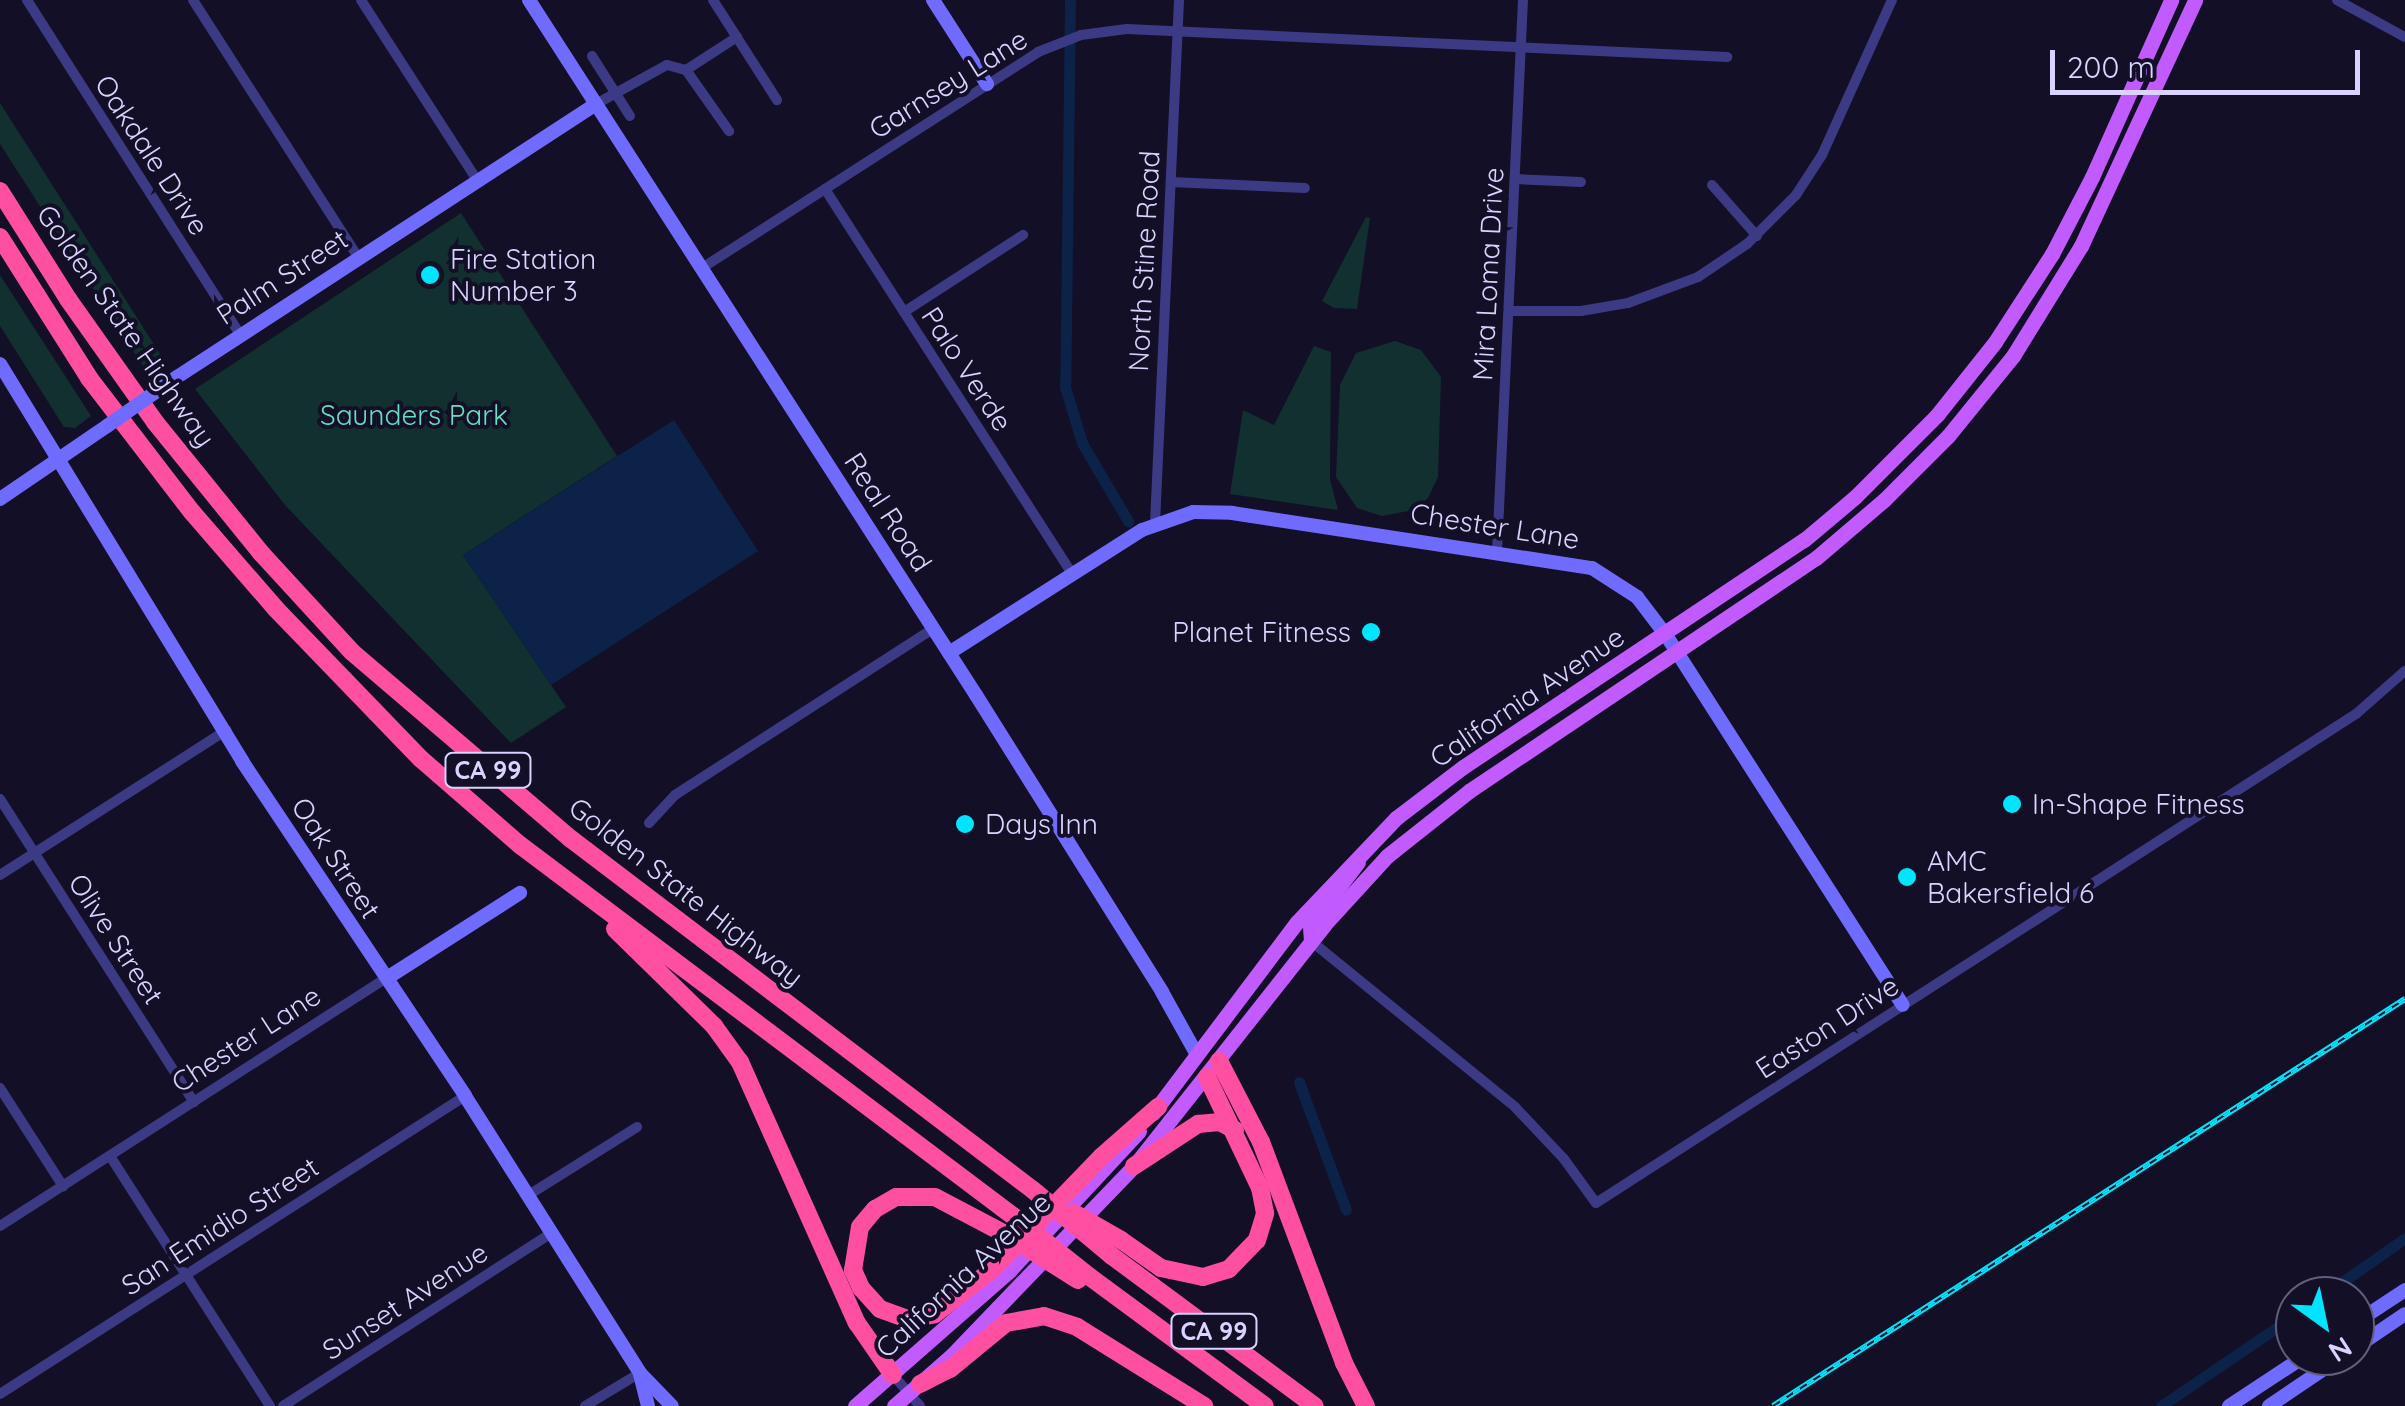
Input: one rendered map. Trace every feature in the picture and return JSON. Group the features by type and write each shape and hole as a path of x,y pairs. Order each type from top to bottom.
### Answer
{"highway":[{"path":"0,174 40,253"},
{"name":"Golden State Highway","path":"0,190 94,338 178,452 297,594 352,652 610,871 1117,1248"},
{"name":"Golden State Highway","path":"0,238 89,378 233,561 421,759 557,873 1012,1227"},
{"path":"557,873 696,1006 728,1044 751,1082 857,1322 893,1375"},
{"path":"1219,1061 1261,1142 1344,1363 1366,1406"},
{"path":"1117,1248 1187,1277 1217,1274 1241,1260 1257,1240 1265,1213 1256,1176 1207,1077"},
{"path":"1012,1227 936,1197 910,1194 886,1202 867,1218 853,1252 856,1278 880,1309 908,1320 934,1314 993,1269 1101,1157 1158,1107"},
{"path":"1134,1166 1198,1124 1220,1122 1235,1130"},
{"name":"CA 99","path":"1012,1227 1265,1406"},
{"name":"CA 99","path":"1117,1248 1316,1406"},
{"path":"916,1394 1006,1323 1034,1315 1051,1316 1204,1406"}],"main road":[{"name":"California Avenue","path":"855,1406 923,1350 1065,1215 1158,1107 1297,922 1362,849 1413,804 1495,746 1821,527 1906,449 1975,369 2052,254 2092,177 2171,0"},
{"name":"California Avenue","path":"894,1406 916,1394 1134,1166 1311,941 1372,871 1438,813 1816,558 1904,481 1983,395 2062,280 2111,188 2195,0"},
{"path":"1904,481 1900,463 1906,449"},
{"path":"1438,813 1444,797 1496,758 1495,746"},
{"path":"1372,871 1375,856 1412,818 1413,804"},
{"path":"1311,941 1310,925 1352,874 1362,849"},
{"path":"1197,1055 1219,1061"},
{"path":"1197,1055 1207,1077"},
{"path":"923,1350 936,1328 993,1269"}],"street":[{"name":"Oakdale Drive","path":"27,0 240,334"},
{"path":"193,0 358,256"},
{"path":"361,0 476,180"},
{"name":"Real Road","path":"529,0 949,653 1168,1001 1197,1055"},
{"path":"713,0 777,100"},
{"path":"933,0 987,84"},
{"name":"North Stine Road","path":"1155,523 1179,0"},
{"name":"Mira Loma Drive","path":"1497,551 1522,0"},
{"path":"1508,311 1581,312 1654,296 1698,277 1757,236 1796,195 1822,155 1892,0"},
{"path":"2338,0 2405,37"},
{"name":"Garnsey Lane","path":"702,268 987,84 1059,42 1081,35 1127,29 1728,57"},
{"path":"686,70 737,37"},
{"path":"592,56 630,116"},
{"path":"596,104 667,65 686,70 729,131"},
{"name":"Palm Street","path":"0,499 240,334 596,104"},
{"path":"1515,179 1581,182"},
{"path":"1171,182 1305,188"},
{"path":"1712,185 1757,236"},
{"name":"Palo Verde","path":"824,189 1072,574"},
{"path":"904,312 1023,235"},
{"name":"Oak Street","path":"0,364 228,730 242,761 464,1096 640,1373 672,1406"},
{"name":"Chester Lane","path":"949,653 1155,523 1193,512 1232,512 1575,562 1608,574 1637,597 1666,634 1903,1005"},
{"path":"650,823 675,794 933,629"},
{"name":"Easton Drive","path":"1311,941 1516,1106 1564,1159 1596,1203 2356,714 2405,671"},
{"path":"0,874 228,730"},
{"name":"Olive Street","path":"0,800 194,1102"},
{"name":"Chester Lane","path":"0,1226 520,893"},
{"path":"0,1088 63,1186"},
{"name":"San Emidio Street","path":"0,1394 464,1096"},
{"path":"527,1196 637,1126"},
{"path":"110,1156 270,1406"},
{"name":"Sunset Avenue","path":"283,1406 550,1233"},
{"path":"2375,1310 2405,1290"},
{"path":"2375,1334 2405,1314"},
{"path":"585,1406 640,1373"},
{"name":"Oak Street","path":"640,1373 648,1406"},
{"path":"893,1375 916,1394"},
{"path":"2228,1406 2275,1375"},
{"path":"2269,1406 2313,1376"}],"green space":[{"path":"0,103 164,360 148,374 0,144"},
{"name":"Saunders Park","path":"461,213 617,456 463,555 566,707 511,743 285,505 195,389"},
{"path":"1366,217 1370,218 1357,309 1334,308 1322,301"},
{"path":"0,275 91,416 75,428 64,427 0,326"},
{"path":"1395,341 1421,350 1441,377 1438,477 1428,498 1414,510 1382,516 1357,508 1336,477 1340,385 1356,353"},
{"path":"1314,346 1331,352 1330,480 1338,510 1230,494 1243,410 1274,425"}],"water":[{"path":"674,420 758,551 551,685 463,555"}],"waterway":[{"path":"1070,0 1065,387 1082,443 1128,521"},
{"path":"1299,1082 1346,1210"},
{"path":"2351,1276 2405,1238"},
{"path":"2161,1406 2275,1329"}],"railway":[{"path":"1773,1406 2405,999"}],"place":[{"name":"Fire Station Number 3","path":"430,275"},
{"name":"Planet Fitness","path":"1371,632"},
{"name":"In-Shape Fitness","path":"2012,804"},
{"name":"Days Inn","path":"965,824"},
{"name":"AMC Bakersfield 6","path":"1907,877"}]}
